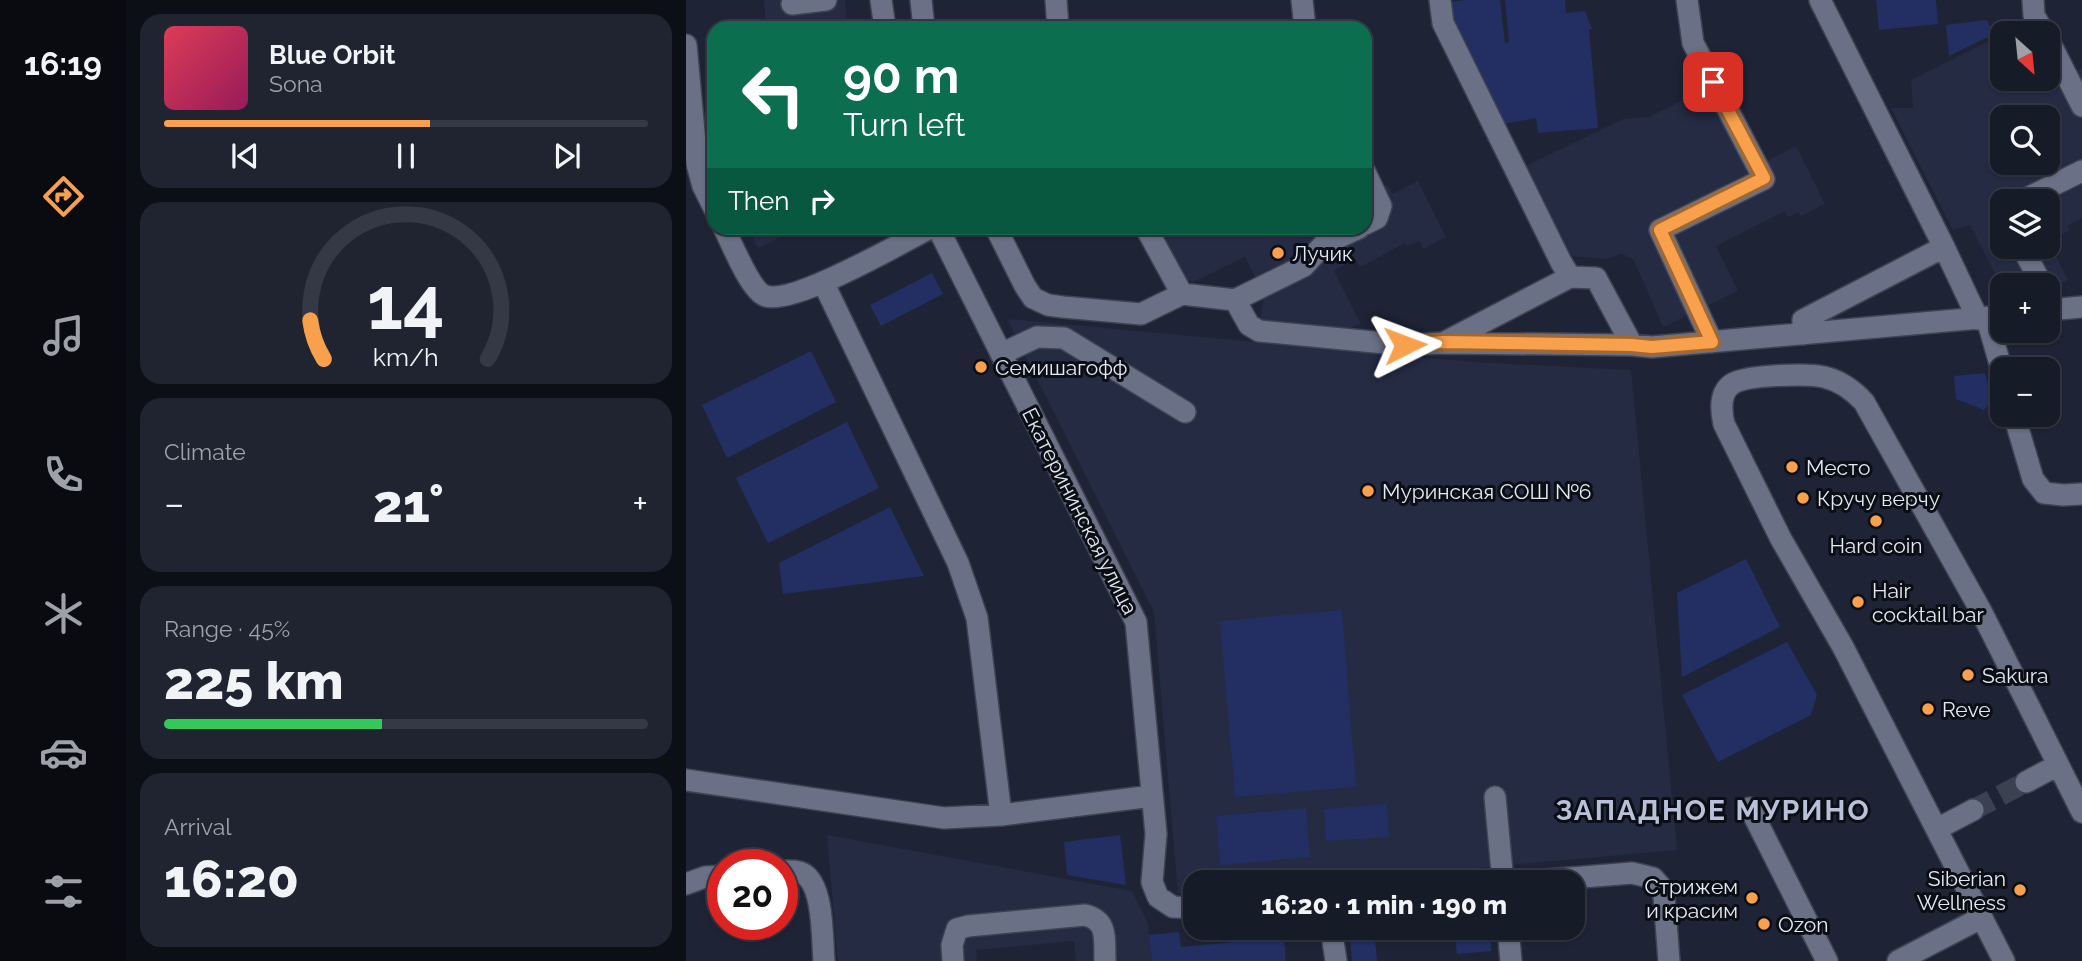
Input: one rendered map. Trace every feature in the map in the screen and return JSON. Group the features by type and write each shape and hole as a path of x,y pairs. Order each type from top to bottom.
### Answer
{"street":[{"path":"792,4 827,0"},
{"path":"881,0 884,21"},
{"path":"921,0 923,21"},
{"path":"1056,0 1058,21"},
{"path":"1302,0 1304,21"},
{"path":"1440,0 1443,23 1448,34 1570,277"},
{"path":"1687,0 1693,43 1764,178 1660,230 1712,342"},
{"path":"1820,0 1944,247 1989,318 1999,357"},
{"path":"2033,0 2038,21"},
{"path":"686,45 697,164 707,194"},
{"path":"2060,63 2082,106"},
{"path":"2045,189 2082,171"},
{"path":"1372,187 1381,206 1377,218 1372,220"},
{"path":"728,235 755,289 765,296 783,296 823,282 916,235"},
{"name":"Екатерининская улица","path":"941,235 1136,622 1156,834 1152,882 1158,897 1172,907 1183,907"},
{"path":"1000,235 1025,286 1034,298 1048,305 1141,314 1182,294 1235,299 1304,266 1324,244 1344,235"},
{"path":"1150,235 1182,294"},
{"path":"1803,334 1803,320 1944,247"},
{"path":"1443,342 1570,277 1596,278 1632,345"},
{"path":"823,282 958,563 977,618 1001,815"},
{"path":"1235,299 1249,325 1259,331 1405,345 1443,342 1652,347 1989,318"},
{"path":"2060,306 2082,307"},
{"path":"1001,354 1037,337 1064,338 1185,412"},
{"path":"2004,961 1843,647 1781,539 1724,424 1721,410 1725,392 1733,383 1753,377 1822,377 1855,391 1864,402 1981,611 2082,812"},
{"path":"2018,427 2034,479 2044,493 2082,494"},
{"path":"2026,782 2058,765"},
{"path":"686,780 944,818 1001,815 1152,796"},
{"path":"1495,797 1502,870"},
{"path":"1750,808 1827,961"},
{"path":"1937,829 1973,810"},
{"path":"798,871 815,884 824,961"},
{"path":"1585,877 1632,873 1653,878 1664,896 1669,961"},
{"path":"686,884 707,877"},
{"path":"953,961 952,945 957,929 1085,915 1096,918 1101,924 1105,961"},
{"path":"1898,961 1981,918"},
{"path":"1333,940 1336,961"},
{"path":"1509,940 1511,961"}],"shaded area":[{"path":"764,0 845,0 846,21 766,21"},
{"path":"1500,0 1505,43 1509,42 1505,0 1565,0 1566,13 1585,11 1592,29 1589,29 1598,128 1538,133 1536,118 1503,124 1452,21 1451,2"},
{"path":"1876,0 1936,0 1938,24 1879,30"},
{"path":"1987,20 1990,36 1949,56 1946,25"},
{"path":"1990,40 1990,91 2060,91 2060,79 2082,68 2082,218 2067,226 2070,230 2060,235 2060,189 1990,189 1990,259 2057,259 2068,280 2060,284 2060,273 1995,273 1970,225 1953,230 1891,108 1913,108 1911,80"},
{"path":"1707,88 1757,166 1796,146 1825,204 1801,216 1798,212 1788,217 1785,211 1716,246 1738,291 1663,327 1634,260 1621,253 1607,259 1572,256 1526,166 1623,119 1649,117"},
{"name":"Лучик","path":"1418,181 1446,237 1423,249 1419,241 1407,246 1405,243 1360,267 1355,259 1334,271 1361,324 1350,328 1260,322 1264,296 1245,257 1193,282 1181,276 1160,235 1372,235 1372,193 1388,185 1392,194"},
{"path":"751,235 785,235 758,248"},
{"path":"932,273 943,294 881,326 870,305"},
{"name":"Муринская СОШ №6","path":"1007,319 1474,362 1631,370 1677,850 1453,870 1183,870 1183,894 1178,894 1154,612"},
{"path":"811,351 836,402 727,458 702,405"},
{"path":"1985,373 1990,403 1984,410 1956,399 1954,376"},
{"path":"847,422 879,488 768,543 736,478"},
{"path":"890,507 924,576 783,594 779,563"},
{"path":"1746,559 1780,627 1682,677 1677,593"},
{"path":"1342,610 1356,787 1235,797 1220,621"},
{"path":"1787,642 1817,695 1811,715 1718,762 1682,695"},
{"path":"1387,804 1389,837 1326,841 1324,809"},
{"path":"1306,808 1310,857 1220,865 1216,816"},
{"path":"827,835 1132,891 1148,923 1152,961 1076,961 1074,941 976,950 977,961 838,961"},
{"path":"1120,835 1126,885 1067,875 1064,842"},
{"path":"1179,932 1181,947 1253,940 1284,940 1286,961 1152,961 1149,935"},
{"path":"1350,940 1375,940 1377,961 1352,961"},
{"path":"1455,940 1491,940 1491,951 1457,954"}],"tunnel":[{"path":"1973,810 2026,782"}],"place":[{"name":"Лучик","path":"1278,253"},
{"name":"Семишагофф","path":"981,367"},
{"name":"Место","path":"1792,467"},
{"name":"Муринская СОШ №6","path":"1368,491"},
{"name":"Кручу верчу","path":"1803,498"},
{"name":"Hard coin","path":"1876,521"},
{"name":"Hair cocktail bar","path":"1858,602"},
{"name":"Sakura","path":"1968,675"},
{"name":"Reve","path":"1928,709"},
{"name":"Siberian Wellness","path":"2020,890"},
{"name":"Стрижем и красим","path":"1752,898"},
{"name":"Ozon","path":"1764,924"}],"district":[{"name":"ЗАПАДНОЕ МУРИНО","path":"1713,810"}],"route":[{"path":"1405,345 1443,342 1652,347 1712,342 1660,230 1764,178 1713,82"}]}
